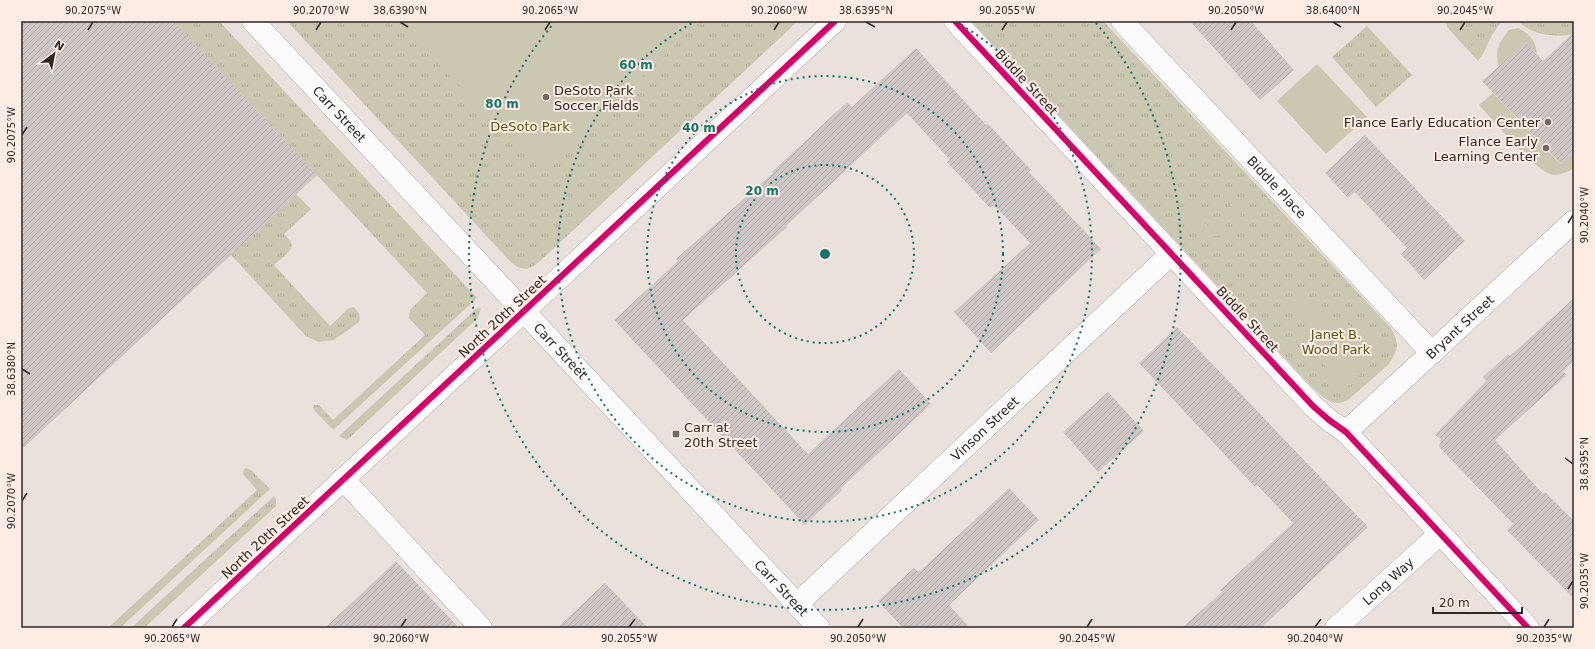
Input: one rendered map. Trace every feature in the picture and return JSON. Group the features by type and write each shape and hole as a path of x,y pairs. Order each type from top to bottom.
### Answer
{"street":[{"name":"Carr Street","path":"253,21 820,628"},
{"name":"North 20th Street","path":"184,628 835,21"},
{"name":"Biddle Street","path":"955,21 1313,406 1346,432 1528,628"},
{"name":"Biddle Place","path":"1122,21 1432,353"},
{"name":"Bryant Street","path":"1346,432 1574,221"},
{"name":"Vinson Street","path":"797,604 1172,254"},
{"path":"343,479 481,628"},
{"name":"Long Way","path":"1336,628 1440,534"}],"green space":[{"path":"173,21 219,21 477,298 333,430 314,410 314,405 319,405 333,420 425,335 409,318 410,310 427,293"},
{"name":"DeSoto Park","path":"287,21 798,21 538,263 525,269 518,267 507,258"},
{"name":"DeSoto Park Soccer Fields","path":"397,21 700,21 543,172"},
{"name":"Janet B. Wood Park","path":"971,21 1103,21 1391,328 1397,342 1397,346 1395,354 1389,364 1348,400 1337,403 1327,400 1322,396 1309,384"},
{"path":"1446,21 1463,21 1461,31 1462,35 1473,47 1483,54 1478,61 1447,27"},
{"path":"1463,21 1502,21 1492,35 1483,54 1473,47 1462,35 1461,31"},
{"path":"1518,21 1574,21 1574,32 1570,35 1563,36 1542,34 1524,26"},
{"path":"1367,26 1412,75 1376,107 1332,57"},
{"path":"1518,28 1532,38 1537,54 1526,42 1499,66 1497,55 1498,46 1509,30"},
{"path":"1317,64 1367,117 1326,154 1277,101"},
{"path":"1493,93 1560,164 1574,152 1574,168 1562,174 1553,175 1543,170 1524,154 1479,105"},
{"path":"1210,185 1226,187 1237,196 1241,210 1236,226 1230,220 1232,208 1226,198 1218,194 1208,196 1201,189"},
{"path":"296,194 311,209 284,234 292,245 286,255 274,265 330,326 348,309 353,307 358,312 360,315 359,322 334,340 318,342 306,336 231,255"},
{"path":"1194,196 1200,203 1200,219 1207,226 1217,228 1223,227 1228,233 1219,236 1210,236 1196,228 1190,213 1190,205"},
{"path":"1297,296 1388,347 1341,392 1330,377 1295,300"},
{"path":"481,308 478,318 347,440 339,436 476,309"},
{"path":"246,468 252,471 270,489 120,628 108,628 257,490 243,474 244,469"},
{"path":"274,496 276,499 276,506 144,628 131,628"}],"building":[{"path":"21,21 173,21 317,175 21,450"},
{"path":"1190,21 1251,21 1294,70 1260,100"},
{"name":"Flance Early Education Center","path":"1574,32 1574,152 1561,164 1482,81 1526,42 1543,61"},
{"path":"916,48 986,125 988,124 1031,170 1029,172 1101,249 991,353 954,312 1030,243 994,205 990,208 947,162 950,160 907,113 786,226 787,227 683,320 808,454 899,369 931,404 841,488 842,490 805,525 614,320 678,261 676,259 773,173 772,172 847,102 852,107"},
{"path":"1365,135 1465,241 1424,280 1401,254 1407,248 1355,192 1348,198 1325,173"},
{"path":"1574,298 1574,361 1563,371 1567,375 1495,440 1543,494 1545,492 1574,521 1574,599 1507,530 1513,524 1439,447 1441,439 1435,435 1486,381 1483,377 1508,354 1510,356"},
{"path":"1177,327 1368,527 1261,628 1182,628 1222,592 1220,590 1293,523 1257,485 1255,487 1139,363"},
{"path":"1108,392 1144,431 1098,472 1063,432"},
{"path":"1009,488 1039,520 949,605 970,628 903,628 878,601 914,568 919,572"},
{"path":"396,561 459,628 325,628"},
{"path":"605,583 648,628 557,628"}],"cycle path":[{"path":"184,628 835,21"},
{"path":"955,21 1313,406 1346,432 1528,628"}],"place":[{"name":"DeSoto Park Soccer Fields","path":"546,97"},
{"name":"Flance Early Education Center","path":"1548,122"},
{"name":"Flance Early Learning Center","path":"1546,148"},
{"name":"Carr at 20th Street","path":"676,434"}]}
